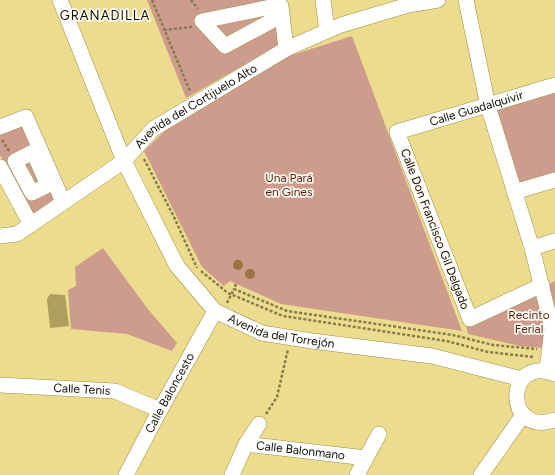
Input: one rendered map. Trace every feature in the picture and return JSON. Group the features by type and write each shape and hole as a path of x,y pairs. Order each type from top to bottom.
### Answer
{"street":[{"name":"Avenida del Torrejón","path":"60,0 124,161 177,266 215,311 262,333 432,356 522,379"},
{"path":"280,0 286,49"},
{"path":"323,0 327,31"},
{"name":"Avenida del Cortijuelo Alto","path":"0,236 17,234 31,225 124,161 153,129 286,49 341,25 408,3 438,0"},
{"path":"466,0 488,106 532,248 552,328 550,352 551,372 537,370 522,379 517,387 517,403 524,415 531,420 540,423 555,420"},
{"name":"Calle Guadalquivir","path":"397,132 555,85"},
{"path":"0,127 26,116 63,202"},
{"name":"Calle Don Francisco Gil Delgado","path":"397,132 470,319 542,285"},
{"path":"0,167 31,225"},
{"path":"514,192 555,180"},
{"path":"532,248 555,241"},
{"name":"Calle Baloncesto","path":"126,475 215,311"},
{"name":"Calle Tenis","path":"0,385 115,391 160,410"},
{"path":"481,475 524,415"},
{"path":"246,444 259,424"},
{"name":"Calle Balonmano","path":"357,475 379,434"},
{"name":"Calle Balonmano","path":"232,475 246,444 366,458"}],"path":[{"path":"152,0 195,103"},
{"path":"164,30 207,25"},
{"path":"137,146 174,217 198,269 228,293 283,316 447,341 488,352 538,358 550,352"},
{"path":"236,284 234,289 287,311 453,335 493,345 550,352"},
{"path":"259,424 277,397 291,338"}],"green space":[{"path":"147,0 273,0 281,44 186,98"},
{"name":"Una Pará en Gines","path":"352,36 462,331 281,304 230,281 224,286 202,267 144,151 168,128 289,56"},
{"path":"555,92 555,180 514,192 488,106"},
{"path":"24,122 60,204 36,221 0,155 0,130"},
{"path":"103,248 147,308 177,343 172,351 127,334 71,329 68,290 76,286 75,267"},
{"name":"Recinto Ferial","path":"555,281 555,349 520,346 468,334 466,325"}],"shaded area":[{"path":"50,294 65,295 69,326 50,328 47,299"}],"district":[{"name":"GRANADILLA","path":"105,15"}]}
